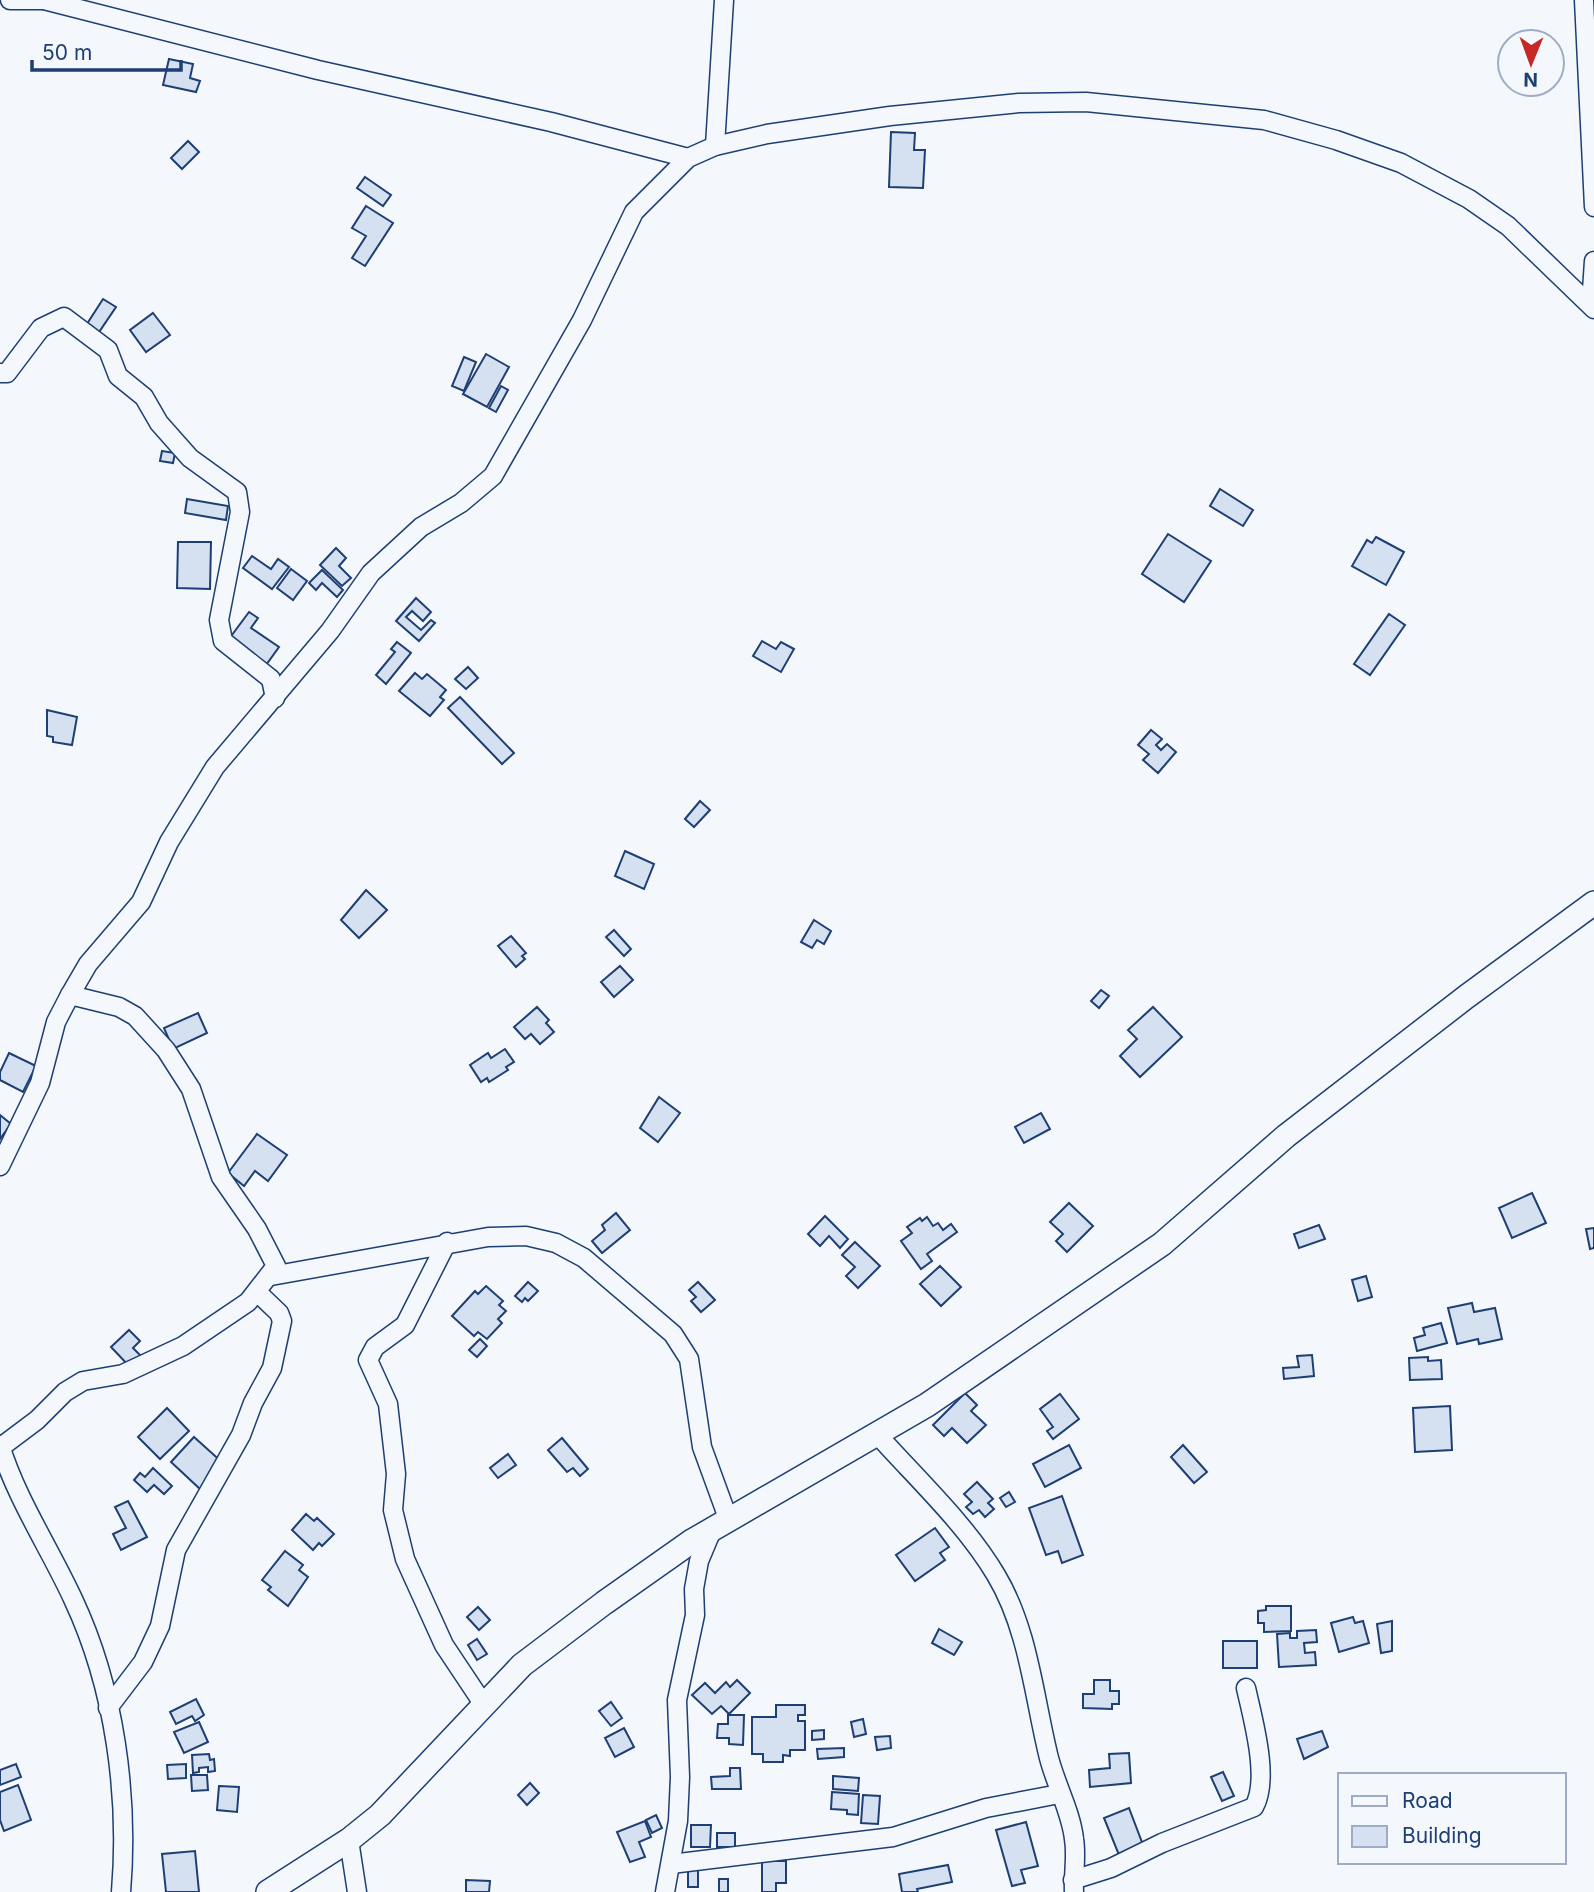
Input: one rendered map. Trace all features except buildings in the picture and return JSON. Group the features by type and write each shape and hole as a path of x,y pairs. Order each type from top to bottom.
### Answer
{"street":[{"path":"10,0 42,0 318,71 551,122 688,158"},
{"path":"715,146 724,0"},
{"path":"1584,0 1594,207"},
{"path":"0,1166 40,1083 55,1022 88,964 141,902 169,842 215,767 330,631 371,573 421,527 461,503 493,476 582,320 634,212 688,158 715,146 767,134 890,116 1019,103 1086,102 1264,120 1336,140 1401,163 1469,199 1508,226 1592,307"},
{"path":"1592,307 1594,261"},
{"path":"0,373 7,373 41,328 64,317 108,350 118,376 144,397 159,422 190,458 237,492 240,512 219,620 223,641 271,679 275,698"},
{"path":"268,1892 349,1840 380,1815 522,1665 692,1541 928,1405 1162,1244 1286,1136 1466,997 1594,904"},
{"path":"70,995 119,1007 135,1016 166,1050 191,1089 221,1177 270,1251 276,1266 271,1276 248,1302 183,1346 149,1365 123,1374 83,1381 65,1392 1,1451 75,1603 108,1707 123,1796 121,1892"},
{"path":"271,1276 447,1242 526,1236 556,1243 584,1258 673,1334 689,1359 702,1447 721,1526 699,1561 694,1589 695,1615 677,1700 680,1777 678,1821 665,1892"},
{"path":"447,1242 405,1325 375,1348 368,1360 388,1404 396,1474 393,1510 405,1559 444,1645 484,1705"},
{"path":"108,1707 149,1650 160,1626 176,1550 228,1462 253,1403 272,1368 282,1321 279,1313 257,1292"},
{"path":"876,1433 966,1533 997,1576 1015,1617 1029,1664 1059,1794 1074,1835 1077,1856 1073,1886"},
{"path":"1073,1886 1162,1843 1254,1807 1260,1797 1261,1772 1246,1688"},
{"path":"671,1864 893,1837 986,1808 1059,1794"},
{"path":"349,1840 357,1892"}]}
